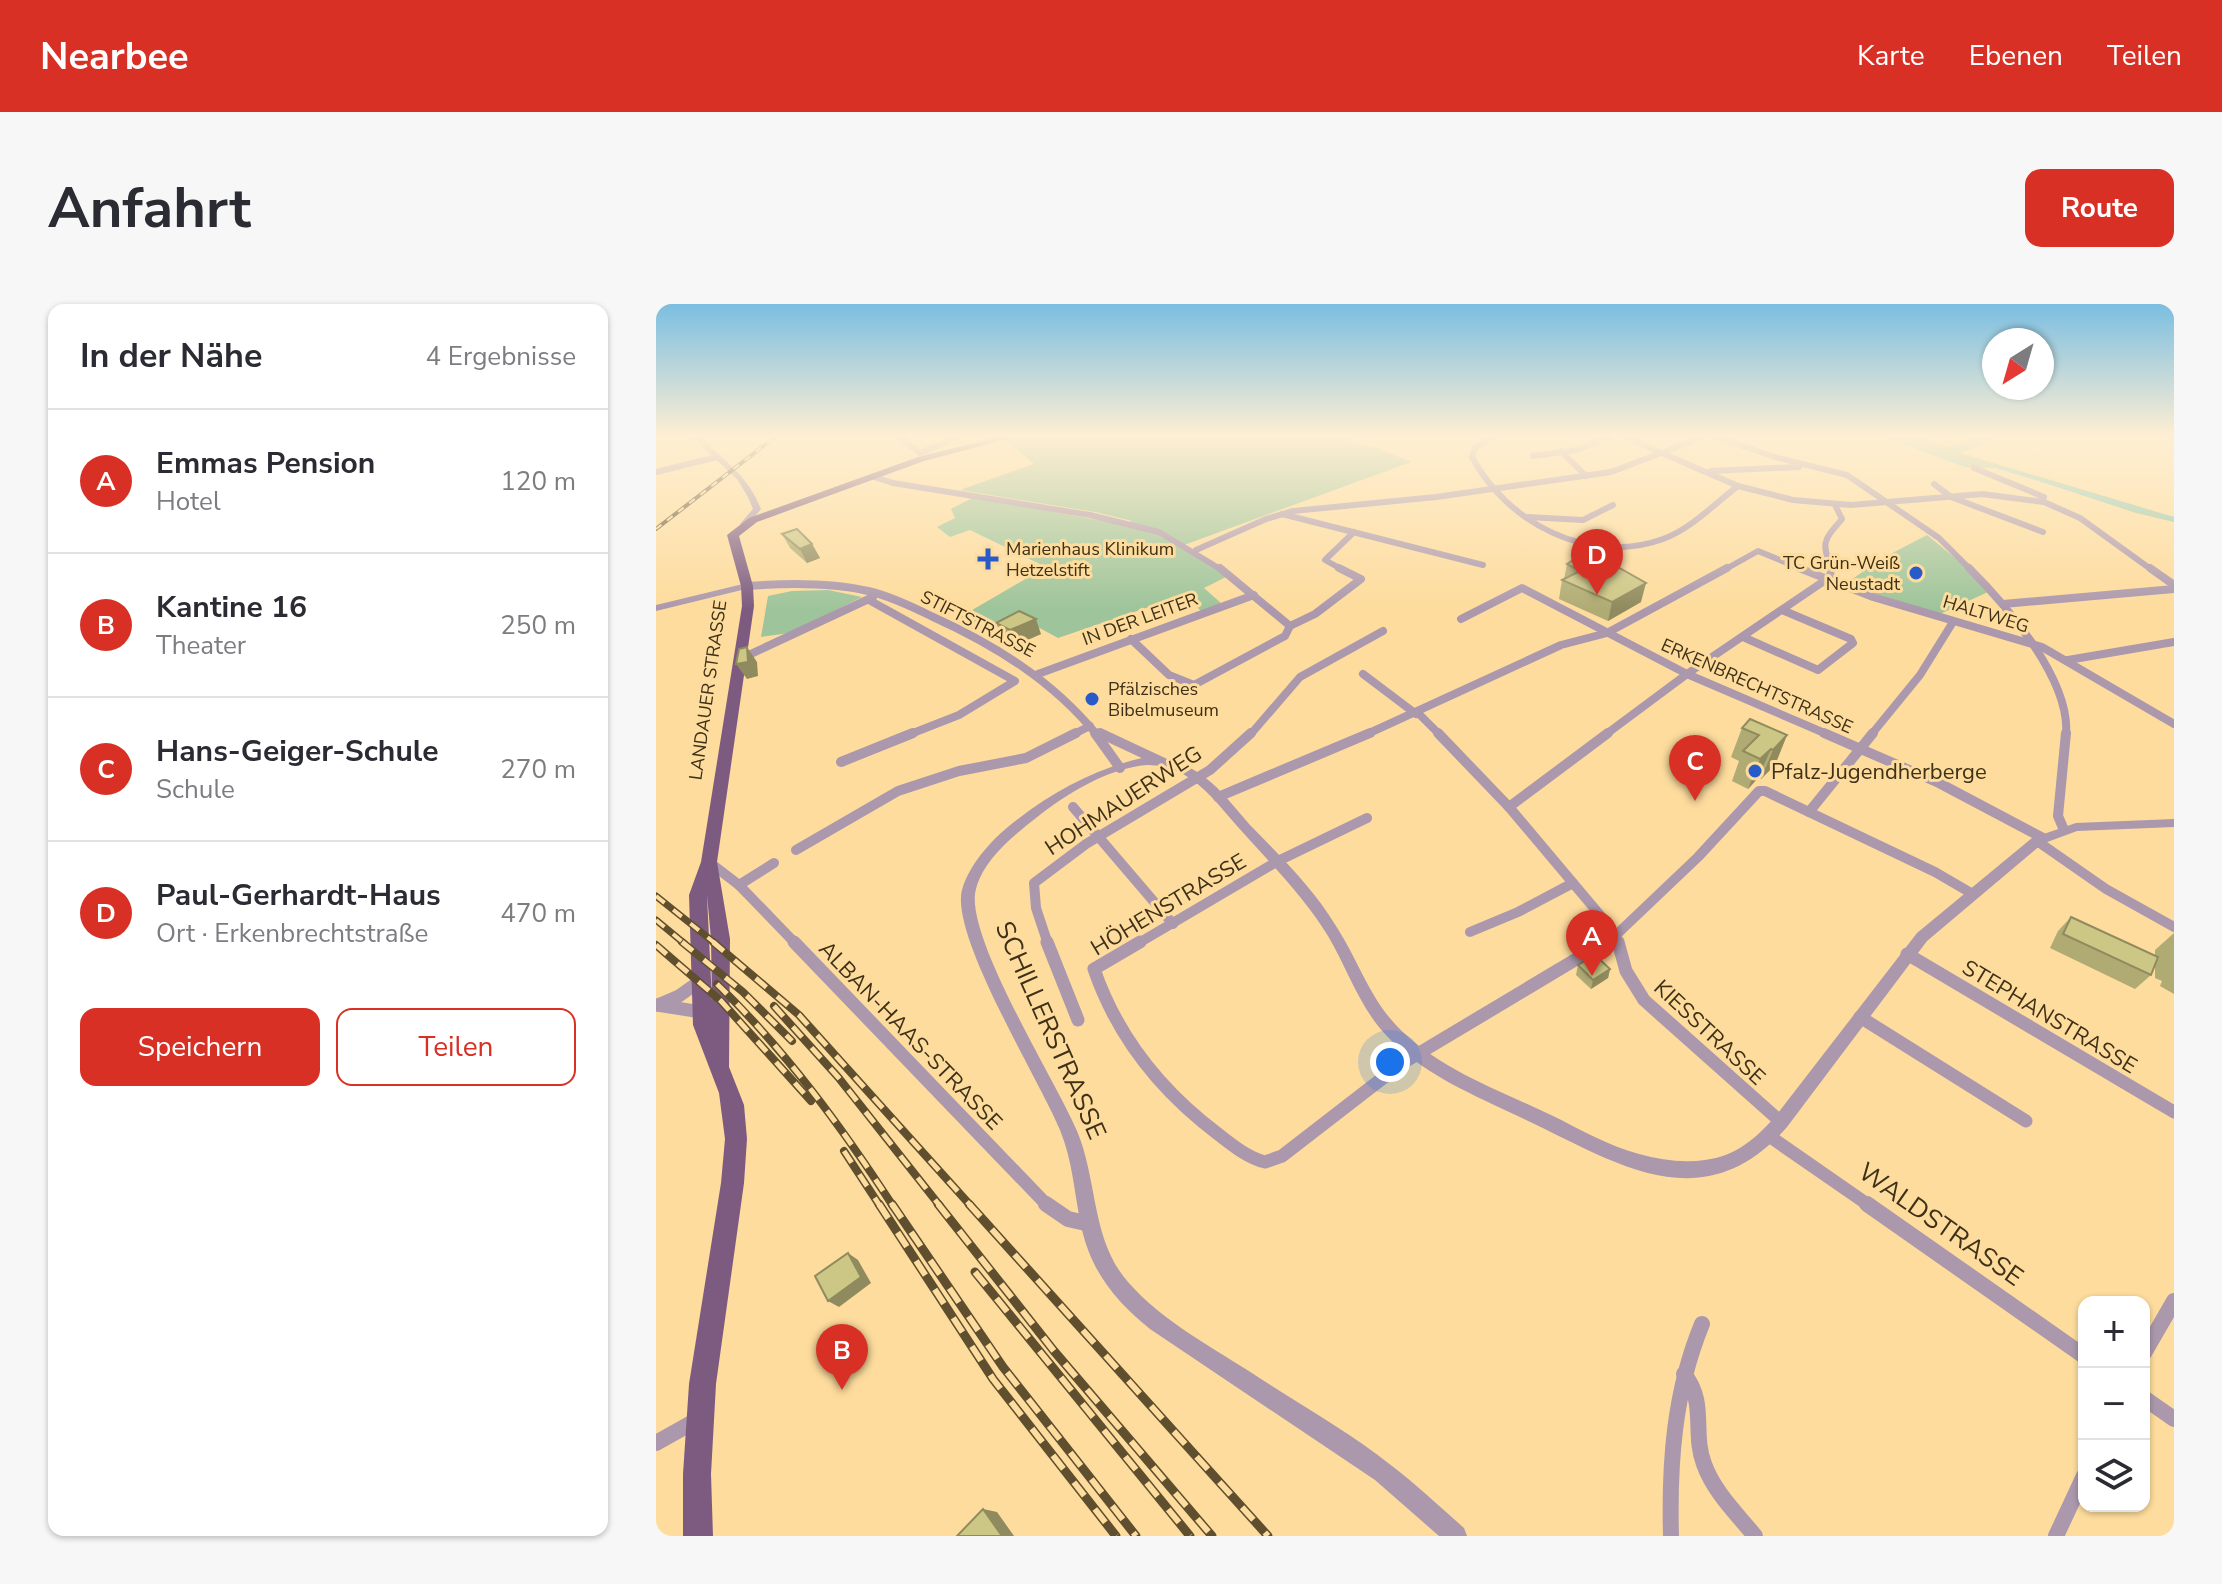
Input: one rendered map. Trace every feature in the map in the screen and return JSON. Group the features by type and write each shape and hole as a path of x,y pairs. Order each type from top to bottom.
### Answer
{"main road":[{"path":"744,524 825,494"},
{"name":"LANDAUER STRASSE","path":"698,1536 698,1420 735,1143 734,1106 706,1040 701,1012 698,895 709,862 740,660 747,590 733,538 744,524"},
{"name":"LANDAUER STRASSE","path":"709,862 716,890 724,1004 719,1068"}],"street":[{"path":"961,494 1129,523 1159,532 1196,550 1290,626"},
{"path":"1196,550 1282,514 1444,494"},
{"path":"1496,494 1523,517 1583,542 1639,544 1672,534 1726,494"},
{"path":"1771,494 1835,505 1984,494"},
{"path":"1873,494 1949,546 2003,604 2034,645 2068,660 2174,724"},
{"path":"1948,494 2043,532"},
{"path":"1994,494 2044,502 2080,518 2174,587"},
{"path":"2040,494 2044,502"},
{"path":"753,496 774,513"},
{"path":"744,524 757,509 753,496"},
{"path":"1523,517 1583,520 1613,505"},
{"path":"1509,807 1687,674 1827,579 1832,570 1824,543 1842,519 1835,505"},
{"path":"1282,514 1483,565"},
{"path":"2014,533 2027,526"},
{"path":"1131,639 1169,675 1194,685 1285,636 1290,626 1315,614 1361,579 1325,560 1354,532"},
{"name":"HALTWEG","path":"1218,797 1417,714 1561,645 1607,633 1756,552 1770,554 1827,579 1953,622 2034,645 2067,713 2058,816 2064,830"},
{"name":"STIFTSTRASSE","path":"747,590 795,585 834,586 880,594 994,646 1038,674 1090,726 1120,768"},
{"path":"2003,604 2107,597 2174,587"},
{"name":"ERKENBRECHTSTRASSE","path":"1461,619 1522,588 1687,674 1977,801 2040,839 2106,889 2174,927"},
{"path":"656,609 747,590"},
{"path":"740,660 880,594"},
{"name":"IN DER LEITER","path":"1038,674 1254,595"},
{"path":"841,762 969,710 1015,680 869,600"},
{"path":"1743,637 1818,670 1853,643 1851,639 1782,610"},
{"path":"1809,812 1920,675 1953,622"},
{"name":"HOHMAUERWEG","path":"1078,1020 1031,888 1040,877 1098,837 1198,778 1248,737 1294,681 1383,631"},
{"path":"2068,660 2174,642"},
{"name":"KIESSTRASSE","path":"1363,674 1417,714 1509,807 1616,935 1626,971 1644,1000 1781,1122"},
{"path":"796,850 860,810 898,791 959,771 1020,759 1090,726"},
{"name":"STIFTSTRASSE","path":"1090,726 1116,743 1165,764"},
{"path":"1116,743 1126,757 1120,768"},
{"name":"SCHILLERSTRASSE","path":"1198,778 1165,764 1143,762 1120,768 1053,801 1010,834 975,877 967,904 970,918 1014,1027 1045,1081 1077,1151 1098,1258 1131,1301 1157,1322 1383,1472 1456,1536"},
{"path":"1198,778 1278,861 1323,916 1379,1015 1418,1053 1464,1081 1626,1158 1651,1165 1695,1169 1732,1163 1749,1154 1769,1136 1907,954 1971,893 2040,839 2064,830 2094,825 2174,823"},
{"path":"1418,1053 1616,935 1698,857 1759,791 1765,791 1935,872 1971,893"},
{"path":"1073,807 1173,924"},
{"name":"HÖHENSTRASSE","path":"1367,818 1278,861 1094,969 1098,985 1124,1036 1153,1071 1214,1129 1257,1160 1265,1162 1282,1156 1418,1053"},
{"name":"ALBAN-HAAS-STRASSE","path":"709,862 739,885 1050,1208 1068,1219 1090,1224"},
{"path":"739,885 774,863"},
{"path":"1470,932 1518,912 1573,883"},
{"name":"STEPHANSTRASSE","path":"1907,954 2174,1112"},
{"path":"657,1005 679,996 700,981"},
{"path":"657,1005 701,1012"},
{"path":"1860,1017 2026,1121"},
{"name":"WALDSTRASSE","path":"1769,1136 2078,1352"},
{"path":"2150,1343 2174,1301"},
{"path":"1671,1536 1671,1476 1684,1374 1702,1324"},
{"path":"1684,1374 1696,1387 1700,1399 1698,1438 1705,1467 1755,1536"},
{"path":"2150,1402 2174,1419"},
{"path":"656,1443 698,1420"},
{"path":"2056,1536 2078,1489"}],"green space":[{"path":"988,494 1322,494 1184,545 1228,576 1204,588 1222,604 1201,611 1184,595 1058,638 1014,614 977,631 955,620 1046,567 970,530 950,537 937,527 955,518 951,509 974,497 1124,525 1132,521"},
{"path":"2080,494 2099,494 2174,517 2174,522"},
{"name":"TC Grün-Weiß Neustadt","path":"1927,535 1966,567 1988,592 1940,614 1851,586 1851,580 1881,559"},
{"path":"828,590 862,597 789,633 761,637 768,596 792,591"}],"building":[{"path":"797,529 812,544 800,549 782,534"},
{"path":"1577,558 1595,567 1607,561 1646,583 1612,602 1562,580 1580,571 1567,564"},
{"path":"1019,611 1036,619 1010,630 996,623"},
{"path":"747,647 748,662 736,664 739,649"},
{"path":"1750,719 1787,735 1760,759 1743,751 1759,735 1742,728"},
{"path":"2071,917 2158,957 2151,975 2063,934"},
{"path":"1595,955 1610,969 1593,980 1578,965"},
{"path":"848,1253 861,1277 828,1301 815,1276"},
{"path":"983,1509 1002,1536 957,1536"}],"waterway":[{"path":"2088,494 2147,512"},
{"path":"2159,515 2174,518"}],"railway":[{"path":"656,529 701,494"},
{"path":"656,896 716,944"},
{"path":"656,920 685,944"},
{"path":"682,942 743,992 792,1041"},
{"path":"713,942 799,1015 971,1206"},
{"path":"656,945 721,1001 811,1101"},
{"path":"717,984 811,1090 893,1206"},
{"path":"774,1006 838,1077 940,1206"},
{"path":"844,1151 880,1206"},
{"path":"879,1204 993,1379 1116,1536"},
{"path":"892,1204 1003,1367 1136,1536"},
{"path":"938,1204 1054,1351 1212,1536"},
{"path":"969,1204 1268,1536"},
{"path":"975,1272 1190,1536"}],"place":[{"name":"Marienhaus Klinikum Hetzelstift","path":"988,559"},
{"name":"TC Grün-Weiß Neustadt","path":"1916,573"},
{"name":"Paul-Gerhardt-Haus","path":"1597,595"},
{"name":"Pfälzisches Bibelmuseum","path":"1092,699"},
{"name":"Pfalz-Jugendherberge","path":"1755,771"},
{"name":"Hans-Geiger-Schule","path":"1695,801"},
{"name":"Emmas Pension","path":"1592,976"},
{"name":"Kantine 16","path":"842,1390"}]}
